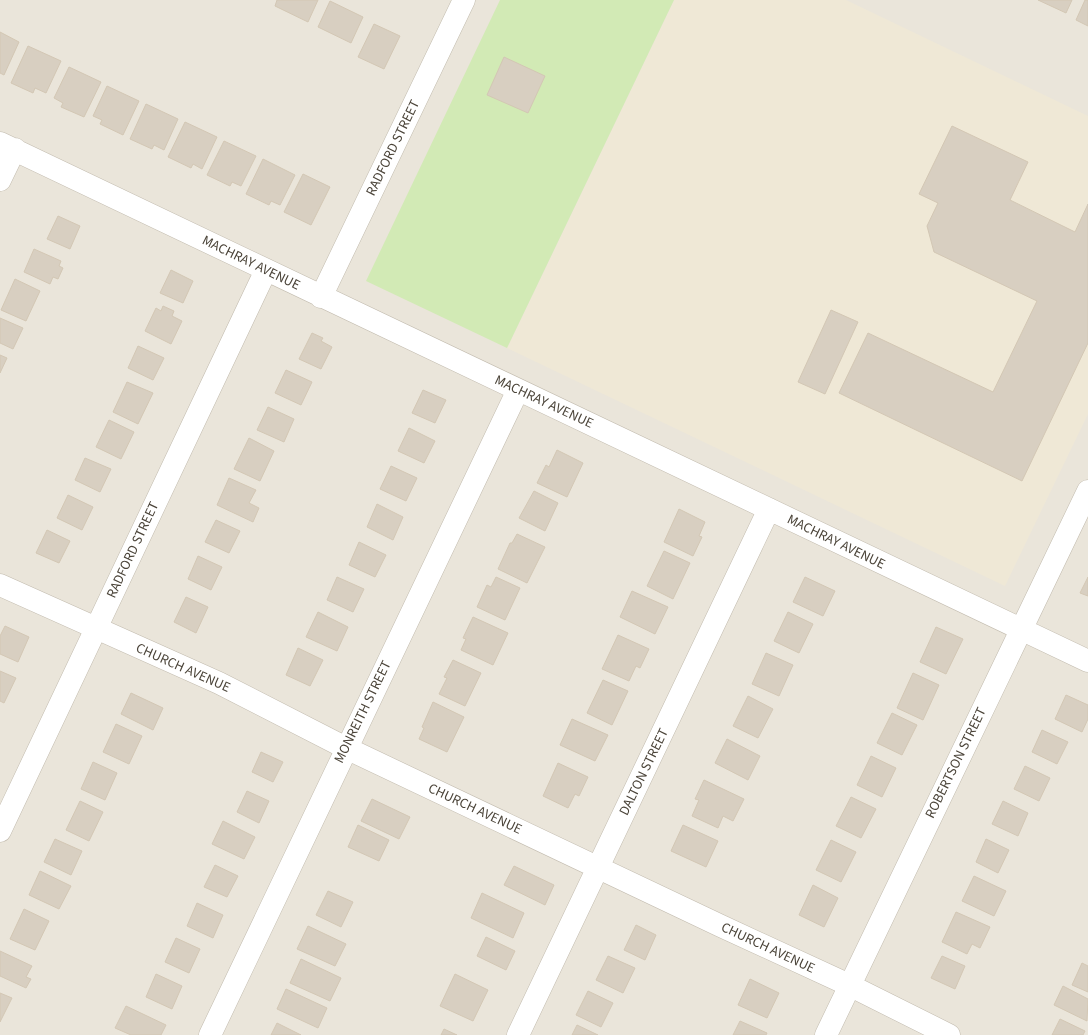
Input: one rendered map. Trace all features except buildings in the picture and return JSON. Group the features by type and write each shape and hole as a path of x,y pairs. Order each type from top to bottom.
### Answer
{"street":[{"name":"RADFORD STREET","path":"321,297 463,0"},
{"name":"MACHRAY AVENUE","path":"7,146 321,297 1088,661"},
{"path":"0,180 7,146"},
{"name":"RADFORD STREET","path":"0,831 266,270"},
{"name":"MONREITH STREET","path":"210,1035 518,390"},
{"name":"ROBERTSON STREET","path":"826,1035 1020,628 1088,491"},
{"name":"DALTON STREET","path":"518,1035 769,509"},
{"name":"CHURCH AVENUE","path":"0,585 219,683 346,748 849,985 949,1035"}],"shaded area":[{"path":"0,0 1088,0 1088,1035 0,1035"},
{"path":"674,0 846,0 1088,116 1088,414 1005,586 507,348"}],"green space":[{"path":"500,0 674,0 507,348 366,281"}]}
